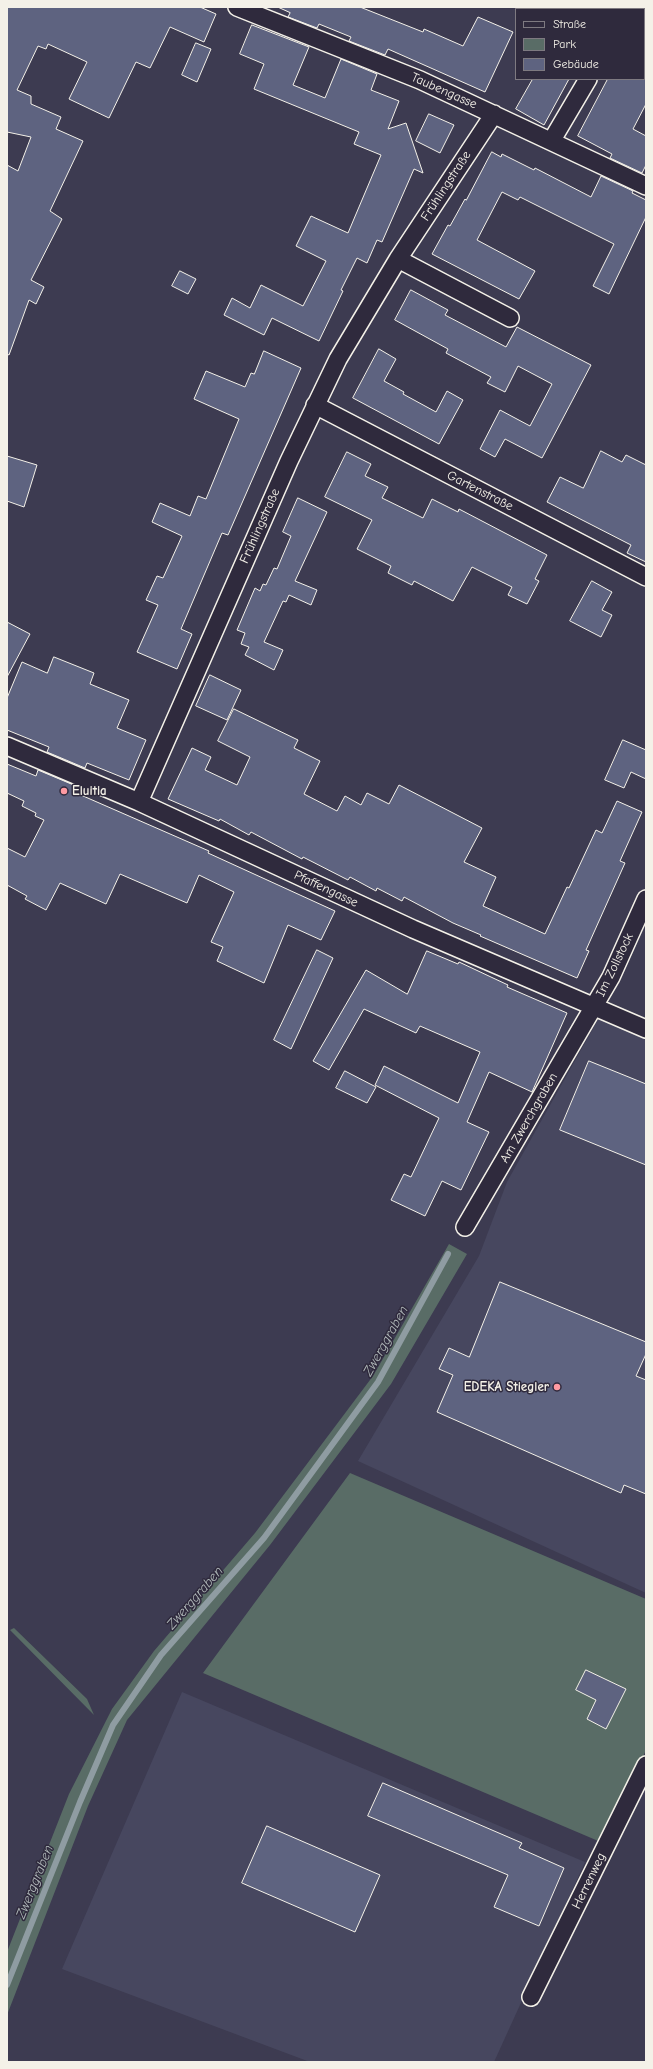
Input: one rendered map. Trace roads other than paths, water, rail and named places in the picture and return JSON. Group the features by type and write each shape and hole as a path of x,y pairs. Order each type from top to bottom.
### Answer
{"street":[{"name":"Taubengasse","path":"237,7 376,62 552,140 646,186"},
{"path":"552,140 587,80"},
{"name":"Frühlingstraße","path":"139,802 314,406 338,359 398,260 494,114"},
{"path":"398,260 510,318"},
{"name":"Gartenstraße","path":"314,406 646,577"},
{"name":"Pfaffengasse","path":"7,746 139,802 413,930 646,1030"},
{"name":"Im Zollstock","path":"594,1008 611,977 646,899"},
{"name":"Am Zwerchgraben","path":"464,1227 594,1008"},
{"name":"Herrenweg","path":"531,1997 646,1765"}],"waterway":[{"name":"Zwerggraben","path":"7,1985 80,1802 113,1725 161,1655 264,1538 378,1382 448,1254"}],"place":[{"name":"Eluitia","path":"64,791"},
{"name":"EDEKA Stiegler","path":"557,1387"}]}
